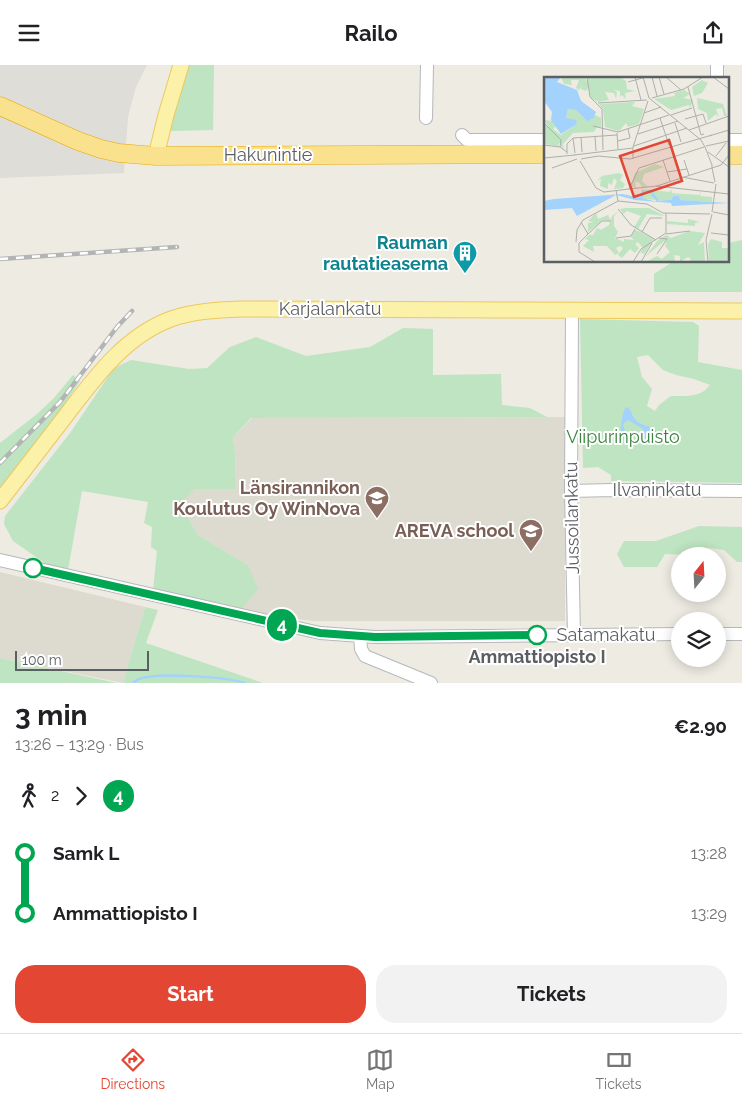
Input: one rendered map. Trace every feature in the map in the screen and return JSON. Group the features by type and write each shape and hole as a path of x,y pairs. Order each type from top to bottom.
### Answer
{"highway":[{"name":"Hakunintie","path":"0,106 70,138 119,153 156,156 544,155"}],"main road":[{"path":"156,156 181,65"},
{"name":"Karjalankatu","path":"0,501 104,367 136,338 171,319 209,311 242,309 742,311"}],"street":[{"path":"426,118 427,65"},
{"path":"462,135 467,140 544,140"},
{"name":"Jussoilankatu","path":"572,311 571,491 574,635"},
{"name":"Ilvaninkatu","path":"571,491 612,489 742,491"},
{"name":"Satamakatu","path":"0,560 320,633 360,636 671,634"},
{"path":"726,634 742,634"},
{"path":"360,636 360,649 365,656 431,683"}],"shaded area":[{"path":"0,65 147,65 136,87 128,117 124,173 0,178"},
{"name":"Länsirannikon Koulutus Oy WinNova","path":"565,417 565,621 313,621 240,611 248,565 198,535 180,502 195,489 235,489 233,437 252,418"},
{"path":"0,572 145,607 123,683 0,658"}],"green space":[{"path":"187,65 214,65 213,130 171,131 168,128"},
{"path":"742,240 742,292 654,292 654,274 671,263 730,263 730,243"},
{"name":"Viipurinpuisto","path":"580,319 693,322 699,326 698,362 742,370 742,483 611,481 611,475 598,467 583,468","holes":["648,355 663,370 694,379 710,385 697,394 671,396 659,405 655,411 647,406 652,389 642,377 637,357"]},
{"path":"403,328 433,329 433,375 501,374 502,405 530,408 547,417 251,418 233,437 235,489 195,489 180,503 198,535 248,565 258,589 240,611 153,590 157,551 151,547 152,527 144,523 148,502 82,491 68,570 46,564 13,541 4,524 5,516 70,433 114,368 131,360 189,369 207,368 230,347 256,337 306,356 370,347"},
{"path":"73,375 80,381 54,420 0,487 0,443 37,414 54,398"},
{"path":"699,526 742,527 742,562 737,562 726,552 726,547 671,547 671,554 665,554 657,567 624,567 617,554 624,541 656,541"},
{"path":"145,607 158,610 146,643 263,683 123,683"},
{"path":"0,658 117,683 0,683"}],"water":[{"path":"625,408 629,408 638,422 655,428 655,434 636,442 624,440 621,425","holes":["628,420 643,429 644,437 632,439 626,436 623,424"]}],"waterway":[{"path":"133,683 138,679 161,676 192,676 245,683"}],"railway":[{"path":"0,259 177,247"},
{"path":"0,463 60,402 117,327 132,311"}],"bus line":[{"name":"4","path":"33,568 320,633 375,637 537,635"}],"place":[{"name":"Rauman rautatieasema","path":"465,274"},
{"name":"Länsirannikon Koulutus Oy WinNova","path":"377,519"},
{"name":"AREVA school","path":"531,552"},
{"name":"Ammattiopisto I","path":"537,635"}]}
